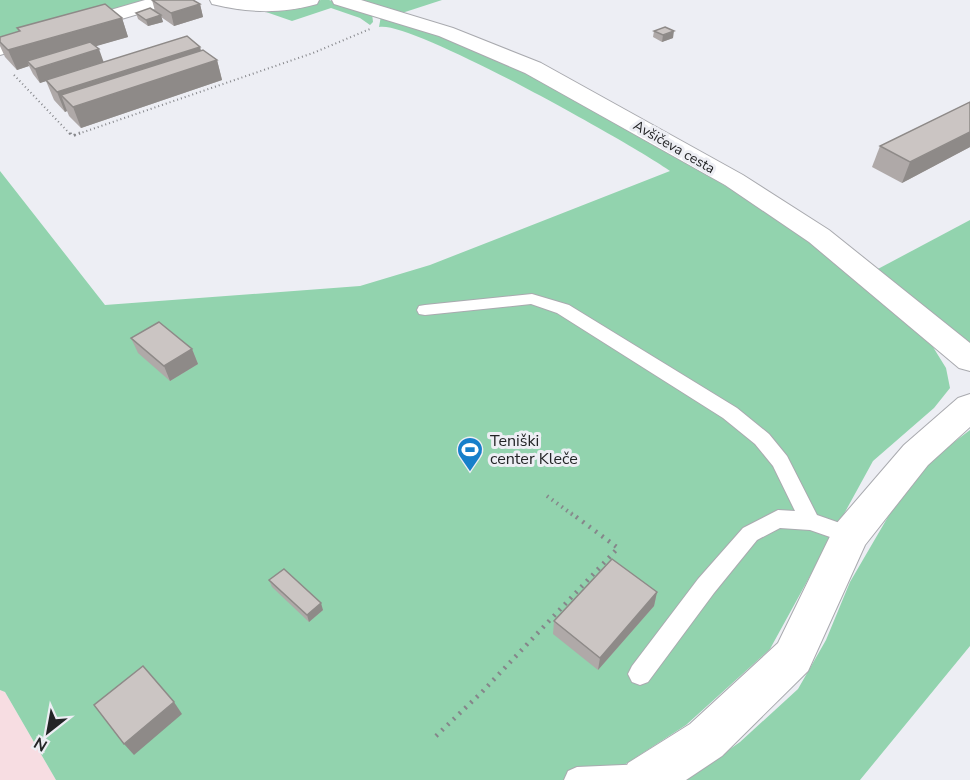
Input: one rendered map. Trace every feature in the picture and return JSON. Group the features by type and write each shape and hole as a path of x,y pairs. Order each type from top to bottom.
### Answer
{"street":[{"path":"0,49 165,0"},
{"path":"219,0 265,9 309,0"},
{"name":"Avšičeva cesta","path":"341,0 446,32 533,68 734,180 819,236 970,360"},
{"path":"648,778 706,740 793,657 850,535 916,455 970,407"}],"lane":[{"path":"425,310 532,299 563,309 730,413 762,440 780,461 810,521"},
{"path":"640,674 706,586 750,534 778,519 810,521 850,535"},
{"path":"578,780 648,778"}],"path":[{"path":"14,75 72,136 324,49 375,26 377,10"},
{"path":"436,736 482,692 618,548 547,496"},
{"path":"607,560 615,566"}],"shaded area":[{"path":"0,690 5,692 56,780 0,780"}],"green space":[{"path":"0,0 148,0 0,46"},
{"path":"329,0 372,13 373,22 370,25 360,18 331,8 292,21 266,12"},
{"path":"358,0 442,0 402,13"},
{"path":"381,16 451,38 558,87 782,219 894,311 933,347 946,368 950,388 934,408 873,461 770,649 686,725 601,780 56,780 5,692 0,690 0,171 105,305 360,286 430,265 670,171 571,112 475,62 399,30 379,27"},
{"path":"970,220 970,346 876,270"},
{"path":"970,430 970,646 860,780 686,780 740,742 798,689 826,640 850,582 899,498 937,455"}],"building":[{"path":"152,0 193,0 200,4 171,13"},
{"path":"105,4 122,18 8,50 0,42 0,37 20,31 17,28"},
{"path":"150,8 161,15 146,20 136,13"},
{"path":"665,27 674,31 663,35 654,31"},
{"path":"187,36 200,47 57,92 46,80"},
{"path":"90,42 99,49 35,69 27,61"},
{"path":"203,50 217,60 73,107 61,95"},
{"path":"970,102 970,132 910,162 880,146"},
{"path":"159,322 192,349 164,366 131,338"},
{"path":"612,559 657,592 600,658 554,621"},
{"path":"284,569 321,603 307,615 269,580"},
{"path":"143,666 174,702 124,744 94,705"}],"place":[{"name":"Teniški center Kleče","path":"470,473"}]}
